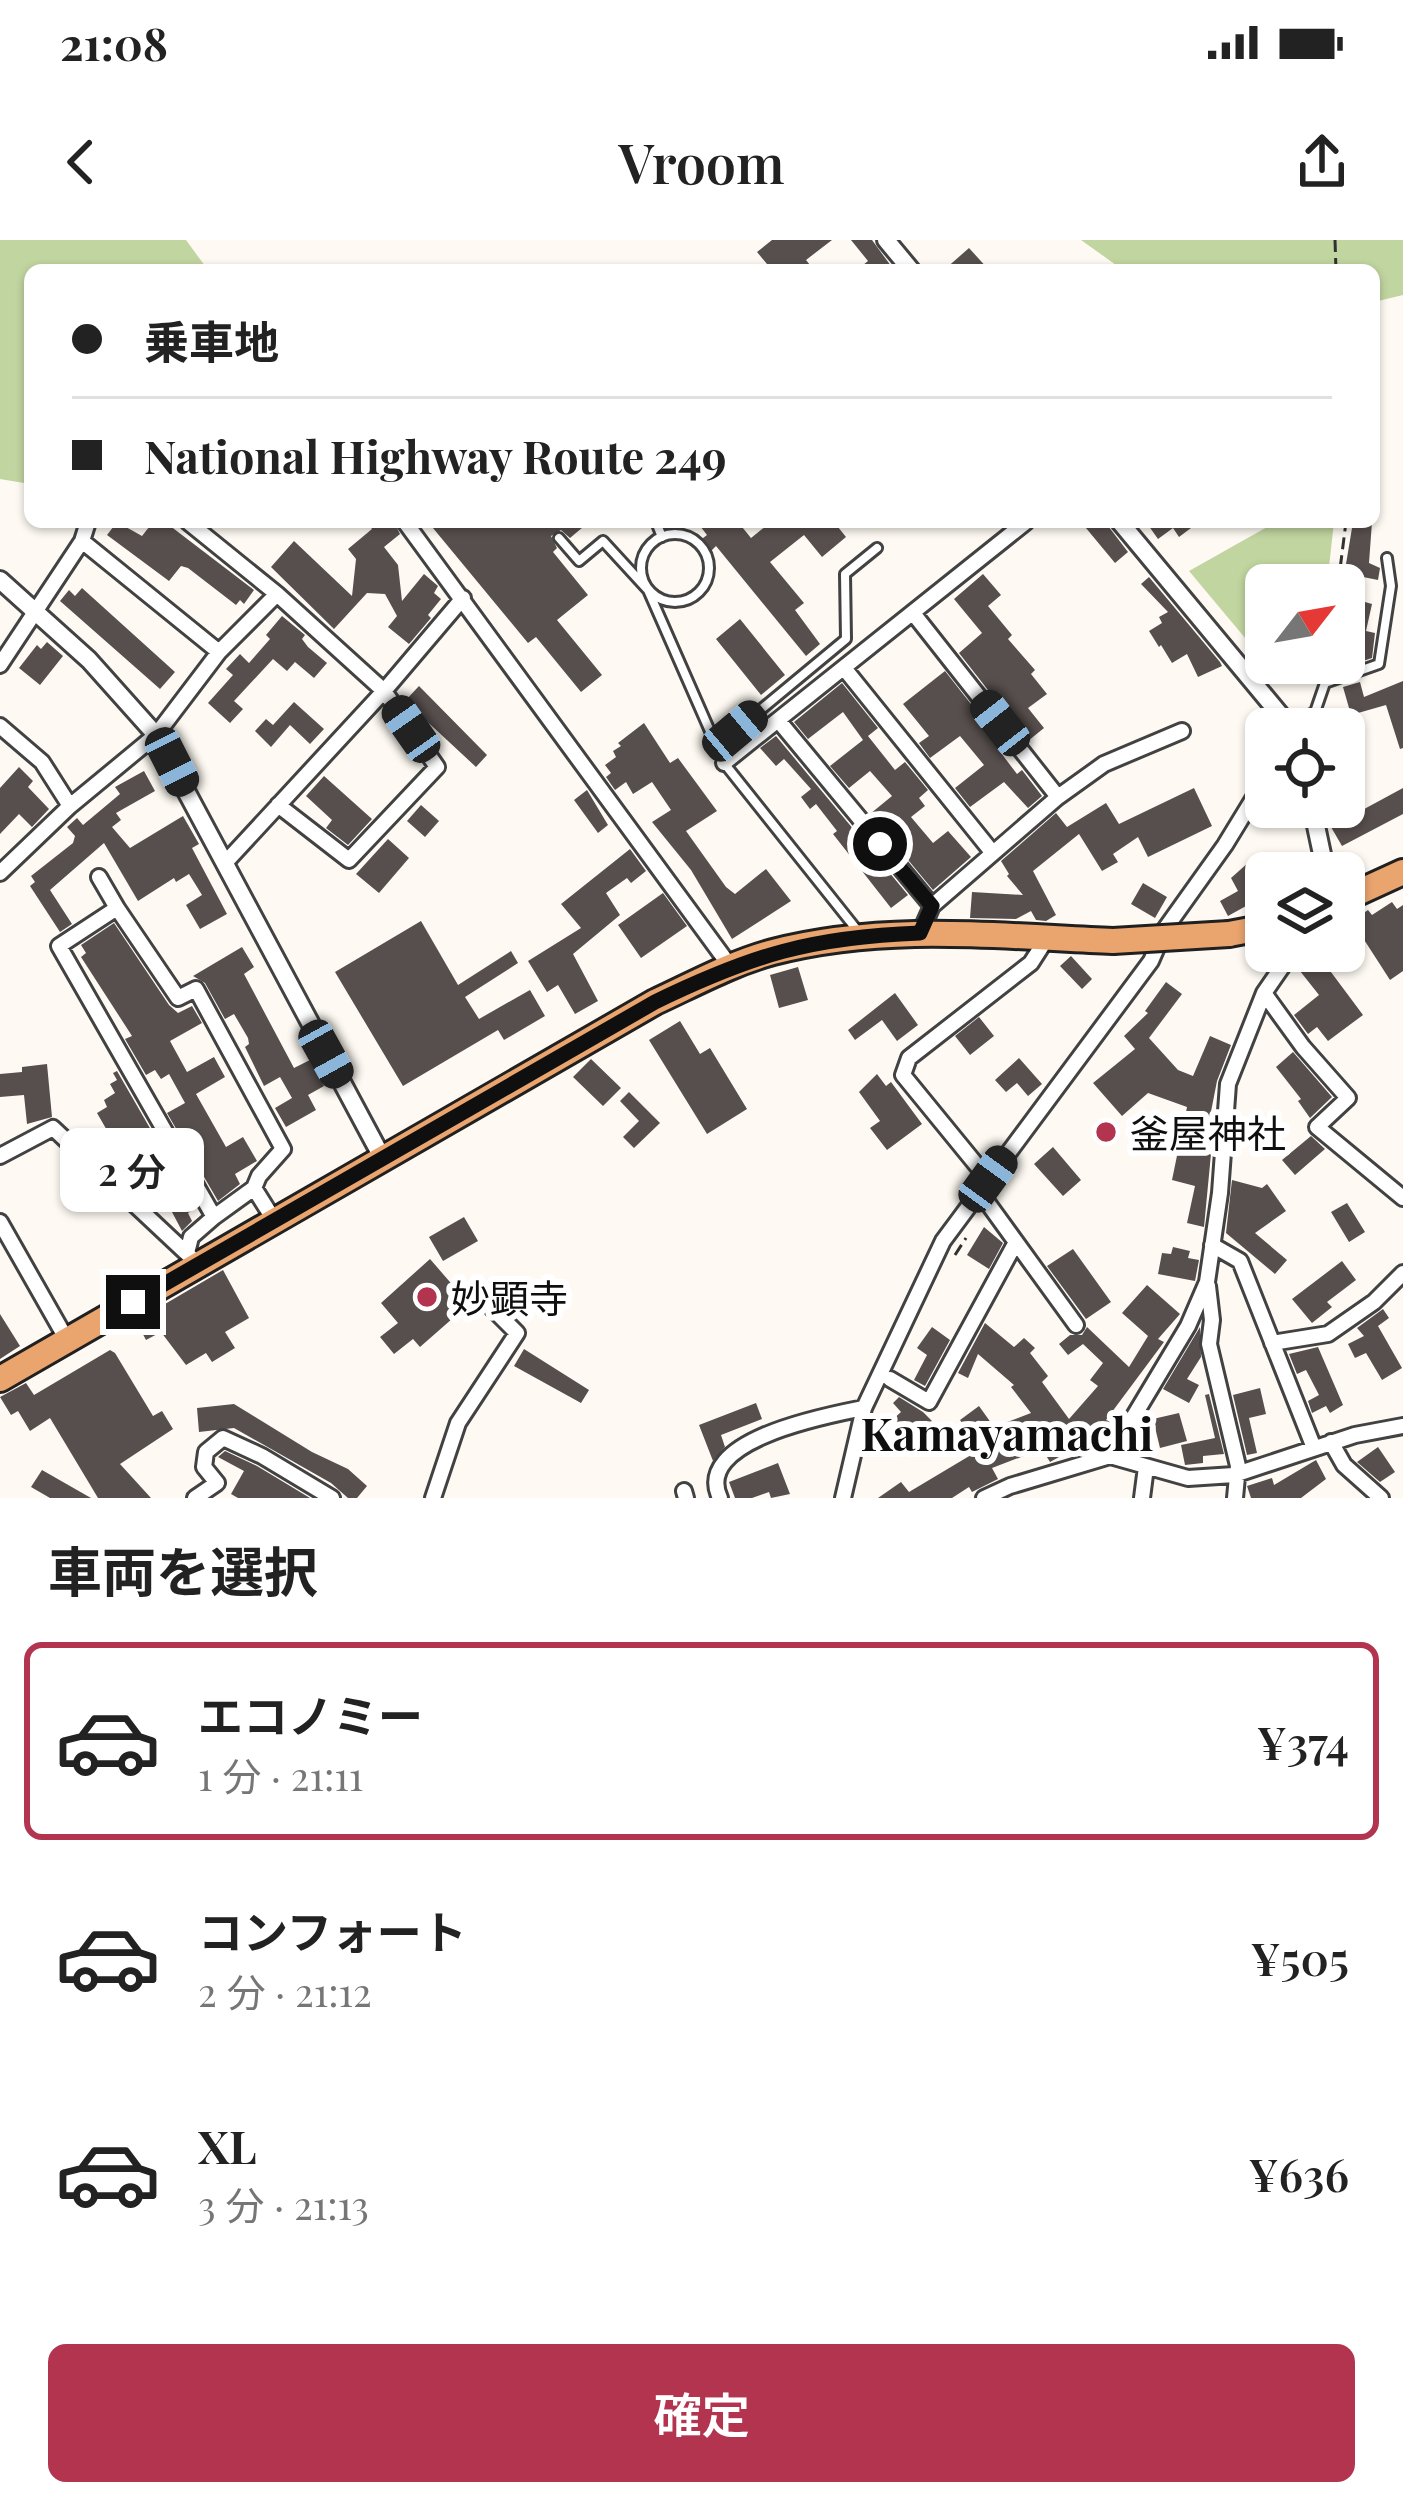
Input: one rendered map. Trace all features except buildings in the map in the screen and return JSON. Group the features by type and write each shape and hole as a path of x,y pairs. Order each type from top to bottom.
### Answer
{"highway":[{"path":"1365,889 1403,872"},
{"path":"0,1379 192,1259 274,1220 655,1002 730,966 770,952 861,935 1113,941 1245,931"}],"street":[{"path":"886,240 906,264"},
{"path":"0,664 86,528"},
{"path":"195,528 385,691 437,767 349,860 278,806"},
{"path":"410,528 730,966"},
{"path":"724,763 1019,528"},
{"path":"1125,528 1276,708"},
{"path":"82,541 219,652"},
{"path":"0,580 89,660 156,735 383,1159"},
{"path":"0,873 70,806 156,735 219,652 277,594"},
{"path":"224,863 385,691 463,598"},
{"path":"914,613 1058,796"},
{"path":"844,668 992,852"},
{"path":"778,720 932,906"},
{"path":"0,726 42,762 70,806"},
{"path":"920,933 932,906 1058,796 1105,764 1182,731"},
{"path":"843,1498 865,1408 943,1240 1151,962 1165,929 1245,812"},
{"path":"99,877 178,998 196,989 283,1150 254,1188 191,1237 192,1259"},
{"path":"118,908 59,946 214,1217"},
{"path":"1047,938 1031,963 909,1058 903,1075 984,1185 1016,1242 1076,1325"},
{"path":"1234,1498 1238,1466 1208,1344 1212,1320 1207,1282 1228,1084 1264,993 1278,972"},
{"path":"1264,993 1348,1098 1317,1126 1403,1198"},
{"path":"0,1156 53,1128 192,1259"},
{"path":"254,1188 274,1220"},
{"path":"0,1222 67,1340"},
{"path":"890,1379 929,1402 1016,1242"},
{"path":"1212,1245 1240,1261 1314,1448"},
{"path":"1272,1343 1328,1334 1374,1302 1403,1273"},
{"path":"1110,1456 1188,1326 1207,1282"},
{"path":"433,1498 458,1423 518,1333 492,1308"},
{"path":"720,1498 715,1488 719,1469 753,1440 796,1421 865,1408"},
{"path":"984,1498 1110,1456 1188,1478 1234,1475 1331,1442 1403,1426"},
{"path":"195,1498 217,1483 204,1467 206,1452 223,1438 332,1498"},
{"path":"1331,1442 1344,1465 1381,1498"},
{"path":"1142,1498 1146,1467"}],"lane":[{"path":"658,528 662,537"},
{"path":"559,538 579,561 603,541 648,590 657,598 679,602 690,599 706,582 708,560 703,549 684,536 662,537 642,560 640,570 648,590 724,763 861,935"},
{"path":"724,763 735,731 846,639 845,574 877,548"},
{"path":"1316,708 1325,683 1379,664 1391,586 1387,558"}],"path":[{"path":"1341,564 1345,528"}],"green space":[{"path":"0,240 186,240 204,264 24,264 24,483 0,479"},
{"path":"1081,240 1403,240 1403,295 1380,301 1380,264 1115,264"},
{"path":"1265,528 1333,528 1329,564 1245,564 1245,638 1189,571"}],"place":[{"name":"釜屋神社","path":"1106,1132"},
{"name":"妙顕寺","path":"427,1297"}],"district":[{"name":"Kamayamachi","path":"1007,1432"}],"route":[{"path":"133,1302 655,1002 730,966 808,944 861,935 920,933 932,906 880,844"}]}
